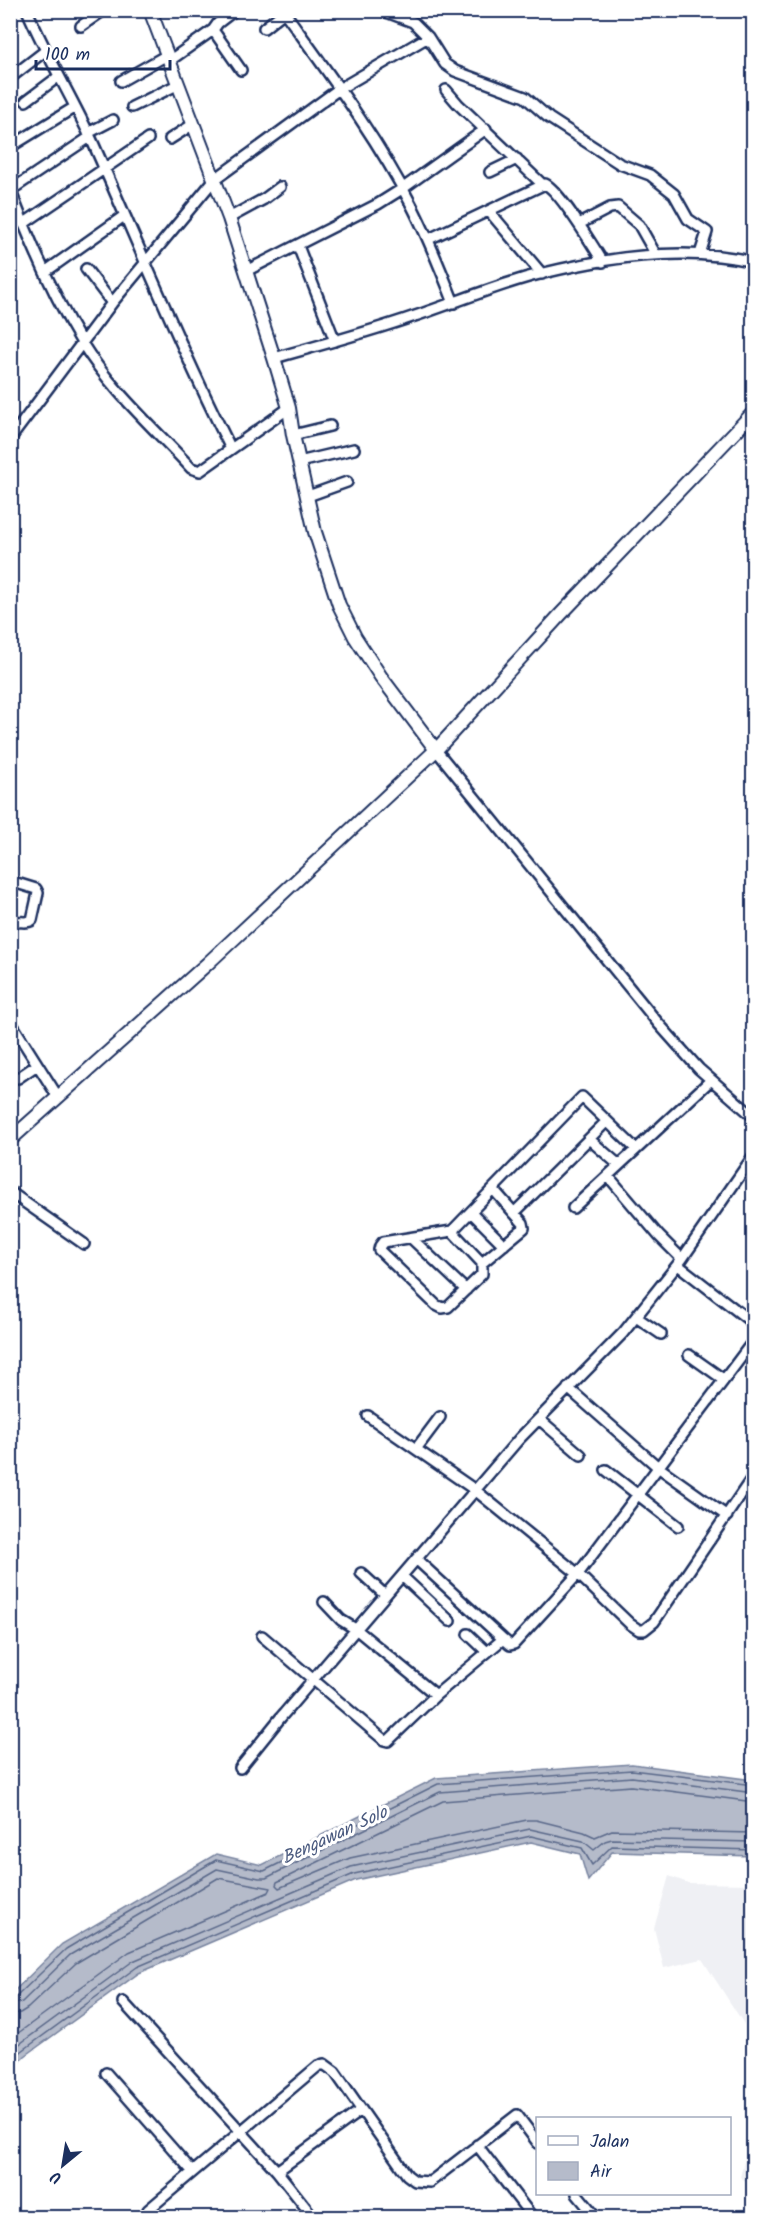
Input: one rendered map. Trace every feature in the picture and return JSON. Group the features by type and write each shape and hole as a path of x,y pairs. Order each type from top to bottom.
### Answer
{"street":[{"path":"27,10 45,51 89,135 231,449"},
{"path":"81,26 104,10"},
{"path":"150,10 229,218 274,358 289,408 315,532 339,605 371,662 436,750 609,964 688,1057 753,1117"},
{"path":"121,81 168,58 213,30 236,10"},
{"path":"381,10 413,22 428,37 442,60 451,69 471,79 525,97 549,118 620,164 645,172 672,191 685,216 707,232 700,254"},
{"path":"264,28 283,11 339,89 384,157 429,239 454,303"},
{"path":"213,30 241,70"},
{"path":"10,439 112,303 214,180 339,89 428,37"},
{"path":"10,78 45,51"},
{"path":"26,101 58,77"},
{"path":"132,108 177,85"},
{"path":"446,90 542,184"},
{"path":"10,147 75,107"},
{"path":"113,120 11,190 23,224 45,272 82,344 135,410 190,468 197,471 202,470 289,408"},
{"path":"170,139 192,125"},
{"path":"246,271 298,246 402,189 486,129"},
{"path":"23,224 148,139"},
{"path":"490,172 517,159"},
{"path":"429,239 542,184 549,185 554,190 603,262"},
{"path":"229,218 264,199 280,187"},
{"path":"579,224 610,208 618,207 639,225 656,255"},
{"path":"489,211 542,274"},
{"path":"45,272 124,216"},
{"path":"298,246 335,341"},
{"path":"274,358 335,341 542,274 603,262 656,255 719,255 753,262"},
{"path":"86,269 112,303"},
{"path":"13,1133 58,1097 199,971 436,750 547,629 753,412"},
{"path":"293,435 330,426"},
{"path":"299,462 354,449"},
{"path":"308,496 347,482"},
{"path":"10,881 36,889 38,893 32,920 16,921 10,926"},
{"path":"10,1021 58,1097"},
{"path":"10,1075 18,1078 37,1065"},
{"path":"573,1208 711,1080"},
{"path":"452,1231 482,1263 482,1274 448,1307 442,1308 436,1305 379,1250 383,1242 452,1231 582,1097 636,1149"},
{"path":"514,1213 607,1121"},
{"path":"589,1139 619,1165"},
{"path":"240,1768 519,1439 568,1388 596,1363 636,1317 680,1262 753,1155"},
{"path":"608,1176 680,1262 753,1324"},
{"path":"482,1263 524,1228 523,1223 493,1189"},
{"path":"10,1191 84,1244"},
{"path":"471,1212 504,1245"},
{"path":"411,1238 466,1290"},
{"path":"636,1317 661,1334"},
{"path":"416,1559 503,1639 510,1645 514,1644 578,1574 753,1340"},
{"path":"689,1355 723,1379"},
{"path":"568,1388 658,1467 727,1516"},
{"path":"368,1416 476,1490 578,1574 630,1624 644,1630 654,1622 753,1475"},
{"path":"416,1449 440,1417"},
{"path":"539,1419 581,1455"},
{"path":"606,1470 678,1526"},
{"path":"361,1573 385,1595"},
{"path":"402,1576 450,1621"},
{"path":"324,1602 341,1620 357,1630 436,1695"},
{"path":"468,1634 487,1652"},
{"path":"262,1636 386,1740 390,1740 436,1695 503,1639"},
{"path":"123,2002 277,2171 314,2217"},
{"path":"148,2210 240,2130 318,2066 324,2064 335,2072 407,2175 415,2181 430,2182 517,2115 536,2142"},
{"path":"106,2073 192,2171"},
{"path":"277,2171 361,2110"},
{"path":"477,2145 533,2217"},
{"path":"579,2195 597,2217"}],"shaded area":[{"path":"669,1876 688,1883 753,1884 753,2038 702,1959 664,1968 654,1928"},
{"path":"753,2126 753,2186 740,2177"}],"water":[{"name":"Bengawan Solo","path":"632,1764 753,1780 753,1856 612,1852 588,1881 580,1854 531,1842 356,1880 139,1973 25,2056 11,2070 11,1994 62,1944 216,1854 262,1865 436,1778"}]}
